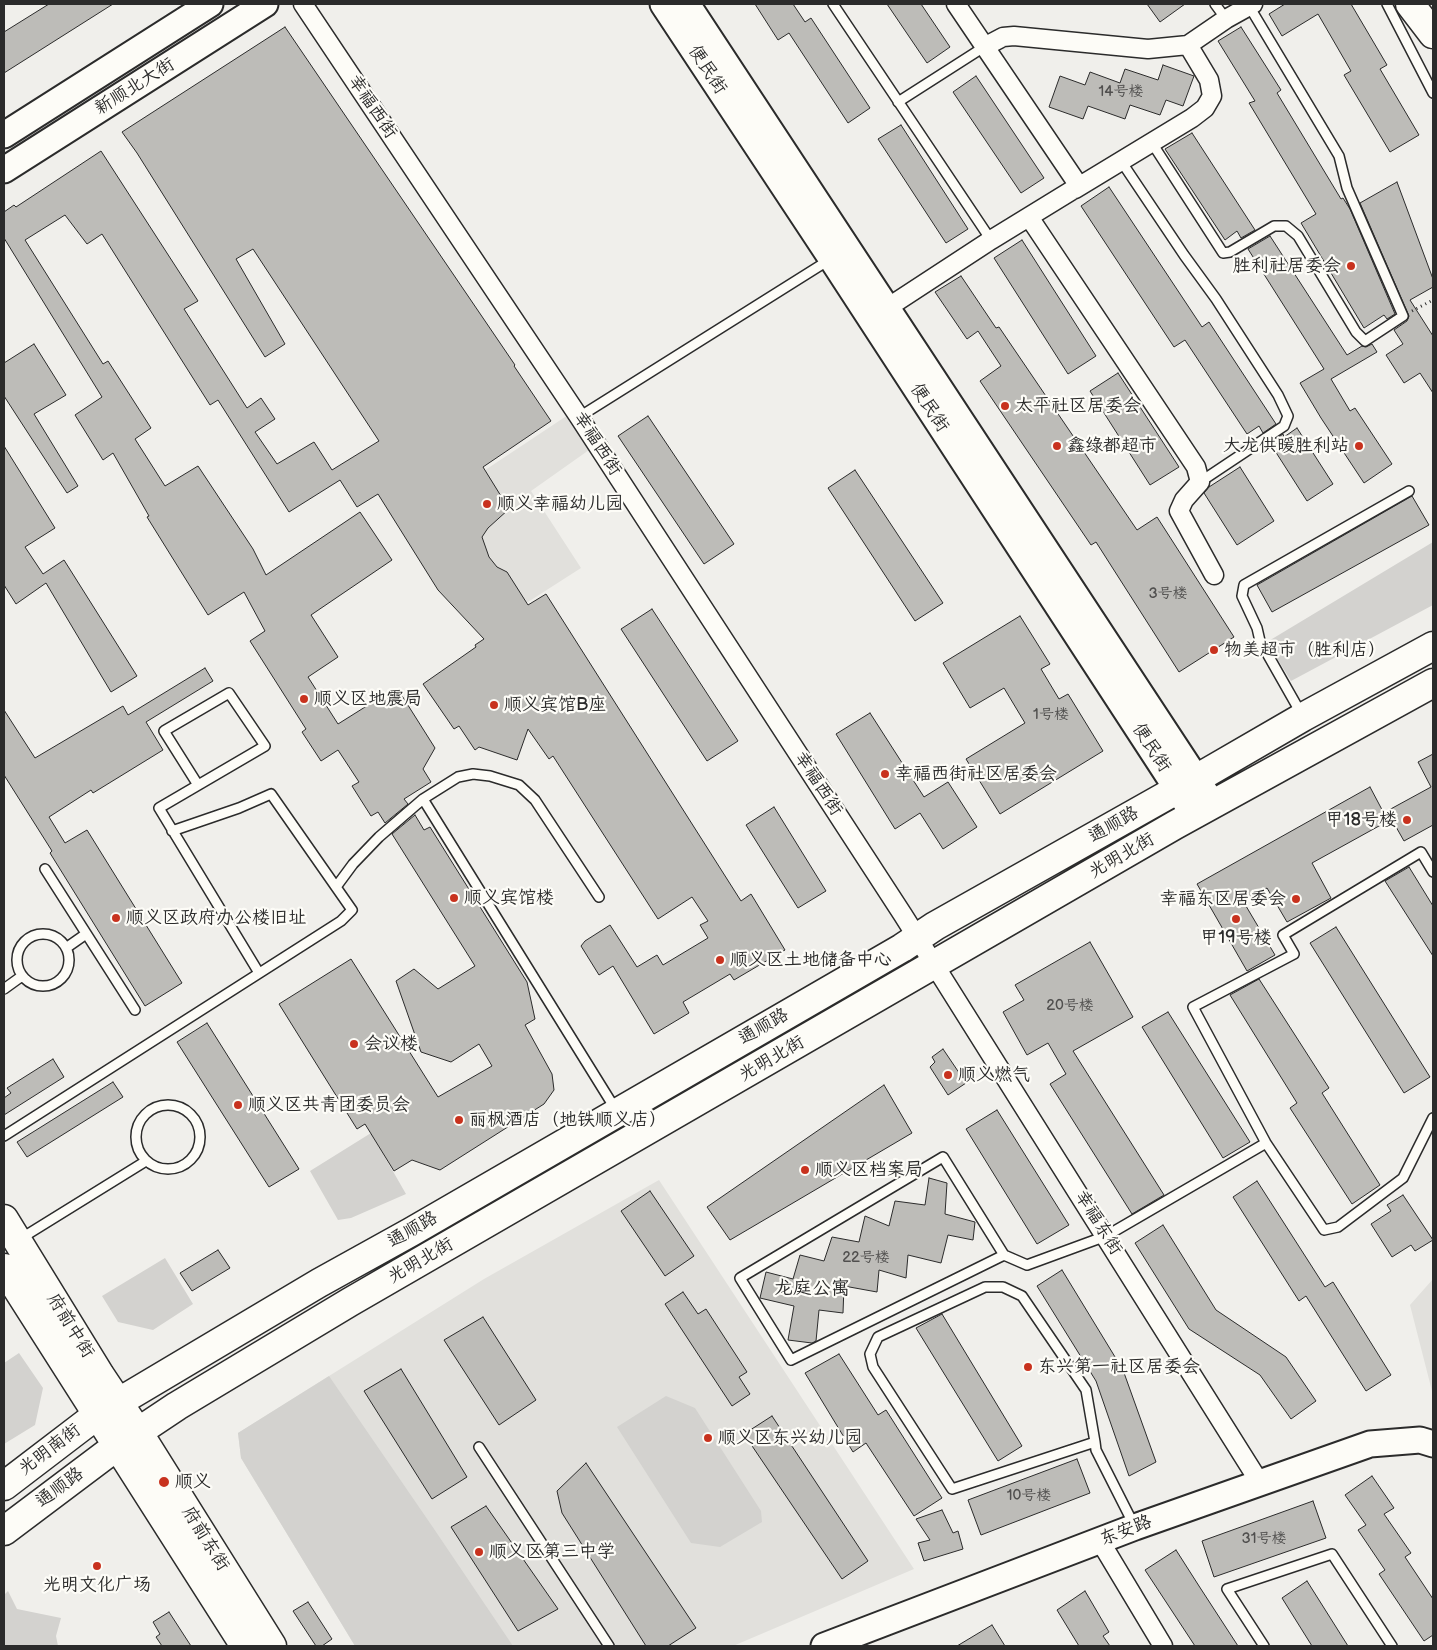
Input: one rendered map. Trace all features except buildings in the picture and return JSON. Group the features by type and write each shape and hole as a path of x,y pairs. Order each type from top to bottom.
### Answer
{"main road":[{"path":"1410,4 1433,34"},
{"name":"通顺路","path":"108,1408 319,1283 917,939 935,926 1303,717 1433,646"},
{"name":"光明北街","path":"128,1439 177,1406 350,1302 1204,809 1433,684"},
{"name":"府前中街","path":"11,1230 100,1375 108,1408"},
{"name":"府前中街","path":"4,1268 108,1408 128,1439"},
{"name":"光明南街","path":"4,1486 108,1408"},
{"name":"通顺路","path":"4,1531 128,1439"},
{"name":"府前东街","path":"128,1439 245,1646"},
{"name":"府前东街","path":"128,1439 272,1646"}],"street":[{"name":"新顺北大街","path":"4,135 210,4"},
{"name":"新顺北大街","path":"4,170 265,4"},
{"name":"幸福西街","path":"303,4 580,417 933,965"},
{"name":"便民街","path":"663,4 840,253 887,308 1187,784"},
{"name":"便民街","path":"686,4 840,253 1204,809"},
{"path":"956,4 1079,186 1075,189"},
{"path":"984,47 1003,37 1014,36 1148,49 1188,45 1251,5"},
{"path":"887,308 991,240 1152,143 1205,108 1212,96 1209,80 1188,45"},
{"path":"1029,217 1196,467 1200,482 1184,500 1179,511 1214,575"},
{"name":"幸福东街","path":"933,965 1106,1236 1260,1483"},
{"name":"东安路","path":"824,1646 1135,1527 1370,1444 1420,1440 1433,1444"},
{"path":"1100,1541 1163,1646"}],"lane":[{"path":"833,4 991,240"},
{"path":"1216,4 1226,20"},
{"path":"1387,4 1433,93"},
{"path":"1152,143 1223,253 1230,252 1274,226 1286,226 1298,236 1356,332 1365,341 1403,316 1347,188 1340,156 1251,5"},
{"path":"898,102 984,47"},
{"path":"1121,161 1216,299 1278,395 1288,416 1284,426 1200,482"},
{"path":"580,417 840,253"},
{"path":"1303,717 1260,641 1242,596 1244,585 1409,491"},
{"path":"198,785 164,731 229,692 264,746 198,785 159,808 259,973"},
{"path":"336,887 379,837 423,799 458,777 473,774 490,776 519,786 535,800 599,897"},
{"path":"4,1136 341,920 352,910 271,794 239,808 172,831"},
{"path":"423,799 617,1111"},
{"path":"1433,872 1421,852 1283,935 1294,954 1193,1007 1266,1143 1324,1230 1338,1227 1403,1178 1433,1118"},
{"path":"45,869 135,1010"},
{"path":"45,934 53,936 61,941 66,948 69,956 69,965 61,980 54,985 36,986 28,982 18,969 18,952 28,938 45,934"},
{"path":"66,948 86,934"},
{"path":"4,989 22,976"},
{"path":"165,1106 180,1108 189,1113 196,1122 199,1142 196,1152 189,1161 180,1167 170,1169 159,1168 146,1161 137,1147 136,1136 138,1126 143,1117 150,1110 165,1106"},
{"path":"1004,1255 791,1360 740,1278 943,1156 1004,1255 1027,1265 1106,1236 1266,1143"},
{"path":"11,1230 146,1161"},
{"path":"1095,1442 952,1489 873,1367 870,1354 878,1337 986,1286 1003,1287 1022,1296 1086,1390 1095,1442 1096,1450 1135,1527"},
{"path":"479,1447 609,1646"},
{"path":"1264,1646 1227,1589 1332,1554 1392,1646"}],"path":[{"path":"1403,316 1433,300"}],"shaded area":[{"name":"顺义幸福幼儿园","path":"568,415 589,450 531,491 581,568 503,618 413,518"},
{"path":"1433,542 1433,605 1291,681 1267,642"},
{"path":"371,1133 406,1194 351,1218 338,1220 310,1171"},
{"path":"659,1180 914,1569 733,1646 355,1646 241,1458 238,1433 484,1279"},
{"path":"165,1258 193,1304 153,1330 118,1322 102,1296"},
{"path":"1433,1279 1433,1395 1410,1305"},
{"path":"19,1353 43,1388 35,1425 4,1444 4,1363"},
{"path":"329,1376 513,1646 355,1646 241,1458 238,1433"},
{"path":"666,1396 695,1408 761,1511 762,1522 720,1547 691,1543 617,1427"},
{"path":"8,1591 17,1609 61,1618 56,1636 58,1646 4,1646 4,1595"}],"place":[{"name":"胜利社居委会","path":"1351,266"},
{"name":"太平社区居委会","path":"1005,406"},
{"name":"鑫绿都超市","path":"1057,446"},
{"name":"大龙供暖胜利站","path":"1359,446"},
{"name":"顺义幸福幼儿园","path":"487,504"},
{"name":"物美超市（胜利店）","path":"1214,650"},
{"name":"顺义区地震局","path":"304,699"},
{"name":"顺义宾馆B座","path":"494,705"},
{"name":"幸福西街社区居委会","path":"885,774"},
{"name":"甲18号楼","path":"1407,820"},
{"name":"顺义宾馆楼","path":"454,898"},
{"name":"幸福东区居委会","path":"1296,899"},
{"name":"顺义区政府办公楼旧址","path":"116,918"},
{"name":"甲19号楼","path":"1236,919"},
{"name":"顺义区土地储备中心","path":"720,960"},
{"name":"会议楼","path":"354,1044"},
{"name":"顺义燃气","path":"948,1075"},
{"name":"顺义区共青团委员会","path":"238,1105"},
{"name":"丽枫酒店（地铁顺义店）","path":"459,1120"},
{"name":"顺义区档案局","path":"805,1170"},
{"name":"东兴第一社区居委会","path":"1028,1367"},
{"name":"顺义区东兴幼儿园","path":"708,1438"},
{"name":"顺义","path":"164,1482"},
{"name":"顺义区第三中学","path":"479,1552"},
{"name":"光明文化广场","path":"97,1566"}],"district":[{"name":"龙庭公寓","path":"812,1289"}]}
